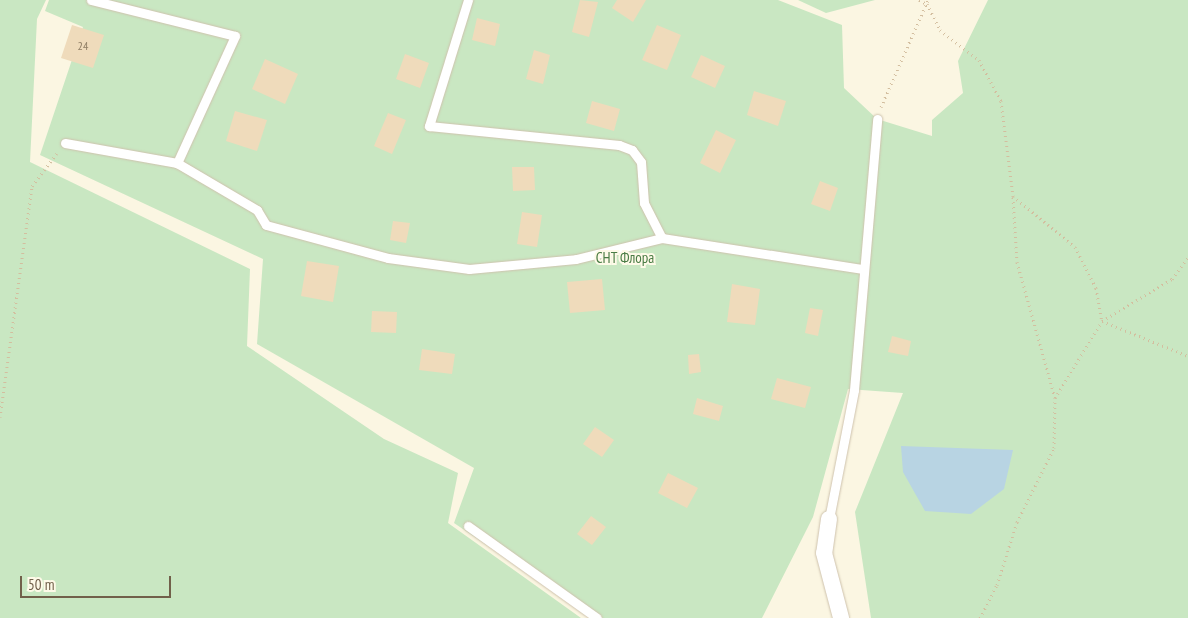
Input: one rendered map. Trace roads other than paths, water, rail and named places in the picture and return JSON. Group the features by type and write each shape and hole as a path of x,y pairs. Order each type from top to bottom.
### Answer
{"street":[{"path":"829,519 824,553 841,618"}],"lane":[{"path":"91,0 235,36 177,163"},
{"path":"468,0 429,126 619,145 632,150 641,162 644,203 662,238"},
{"path":"829,519 854,390 862,269 877,119"},
{"path":"65,143 177,163 258,210 266,225 388,258 469,269 576,259 662,238 862,269"},
{"path":"468,526 597,618"},
{"path":"836,618 841,618"}],"water":[{"path":"901,446 1013,450 1004,489 971,514 925,511 903,472"}],"park label":[{"name":"СНТ Флора","path":"625,258"}]}
